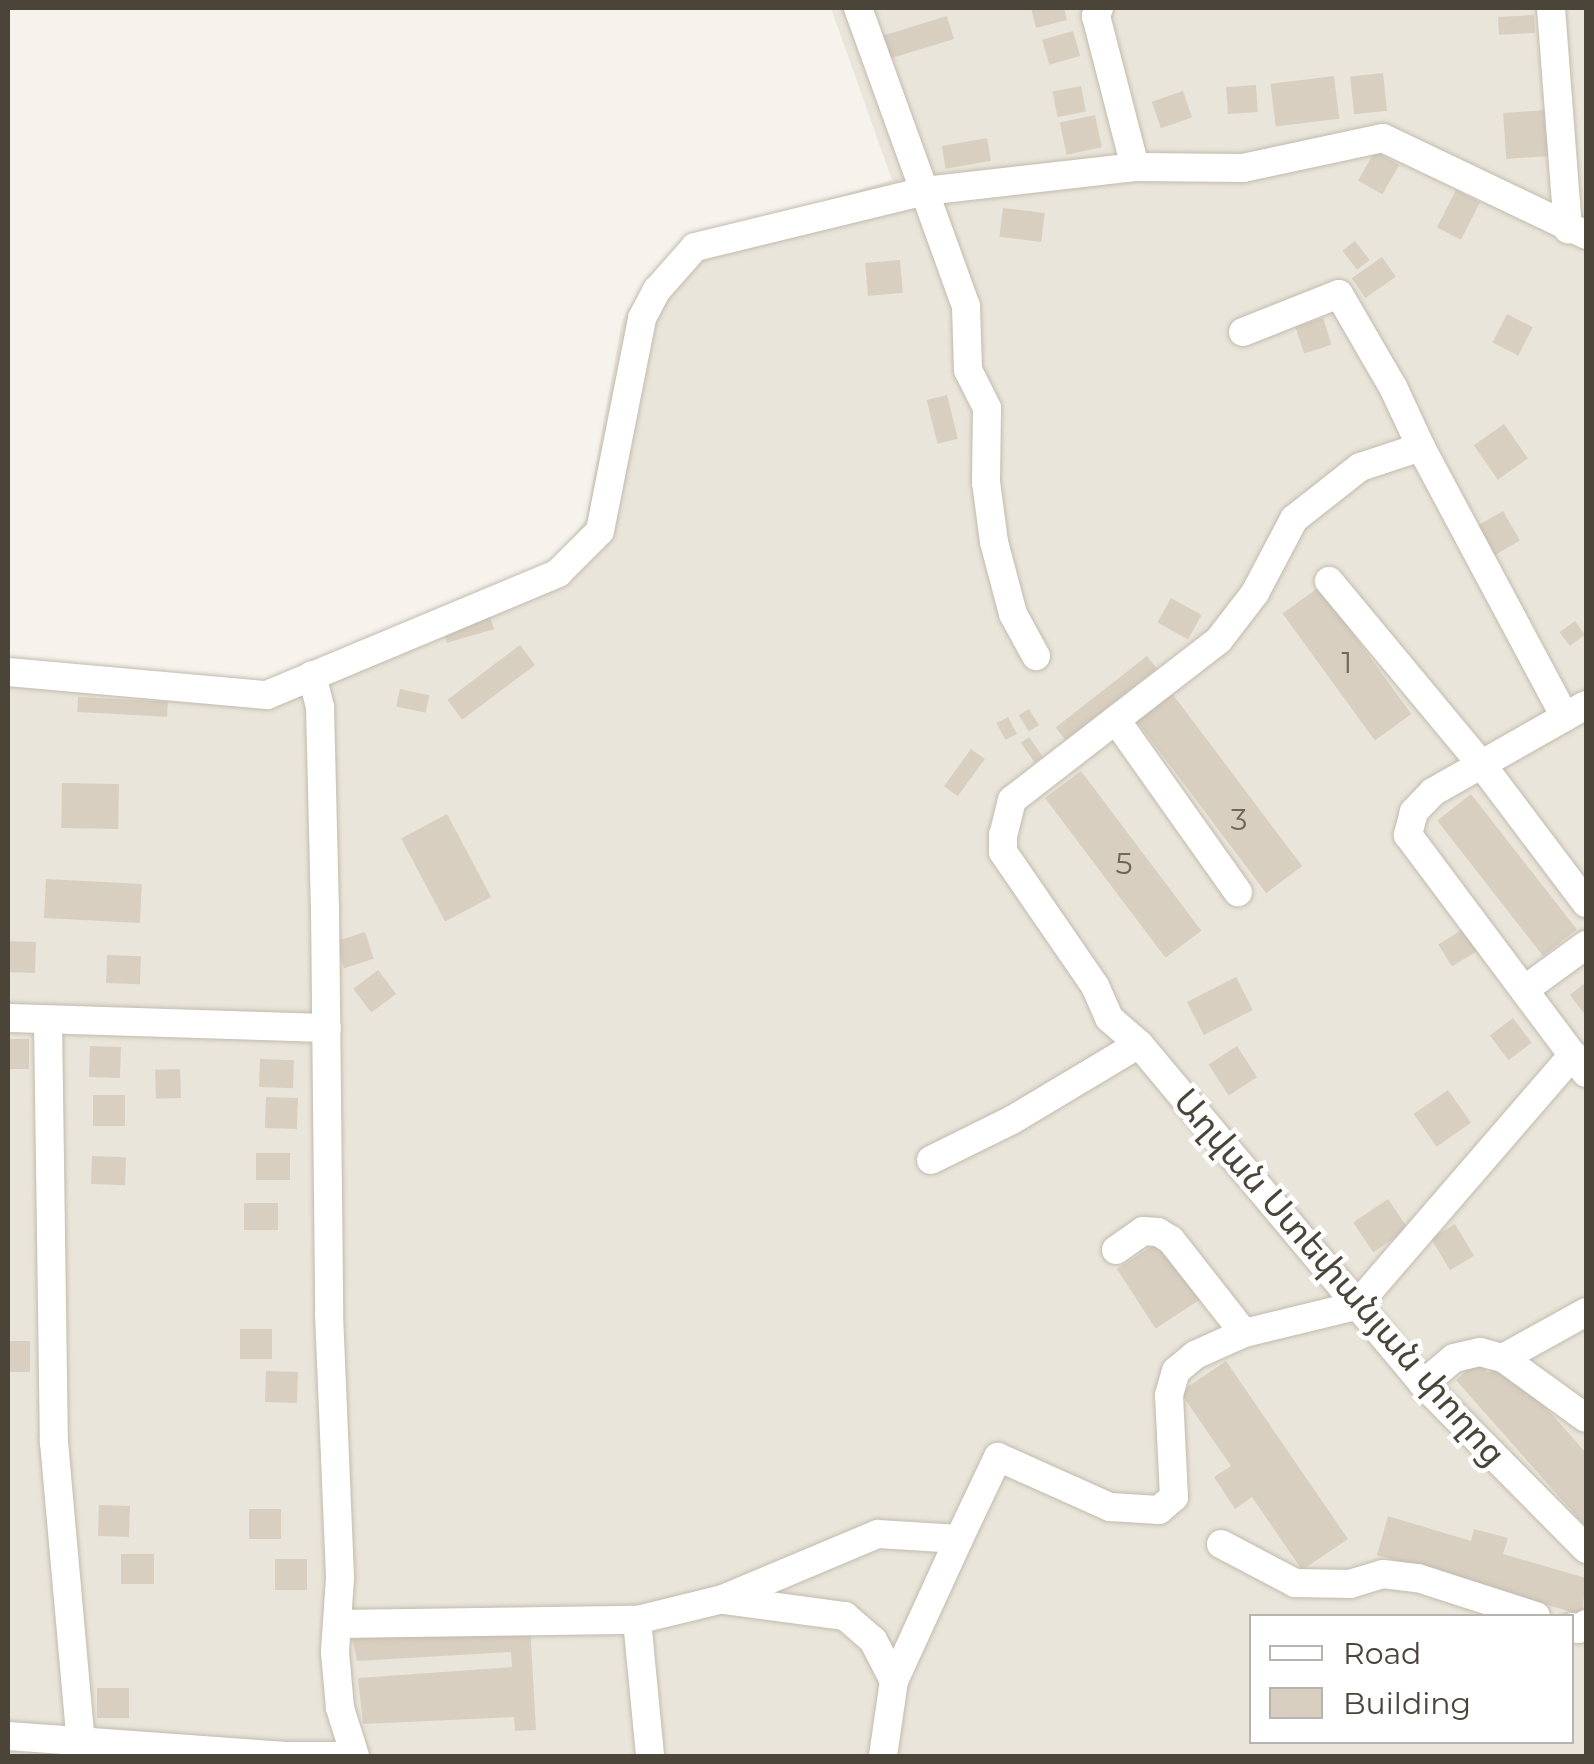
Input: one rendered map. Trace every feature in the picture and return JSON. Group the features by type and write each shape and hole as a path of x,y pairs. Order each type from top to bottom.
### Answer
{"street":[{"path":"858,8 966,306 968,370 988,408 986,482 994,542 1013,614 1036,656"},
{"path":"1099,8 1096,16 1135,167"},
{"path":"1551,8 1578,232"},
{"path":"8,672 267,695 558,573 600,531 642,318 657,290 695,248 925,191 1135,167 1243,168 1383,138 1578,232"},
{"path":"882,1756 894,1681 998,1457 1110,1507 1159,1510 1174,1497 1169,1395 1176,1371 1195,1354 1244,1332 1356,1306 1580,1064 1408,834 1414,812 1433,792 1576,711 1421,446 1393,386 1338,294 1242,332"},
{"name":"Աղվան Ստեփանյան փողոց","path":"1421,446 1360,467 1294,519 1255,593 1219,640 1012,800 1002,836 1003,852 1095,986 1109,1018 1139,1044 1424,1384 1586,1549"},
{"path":"1329,581 1482,764 1586,904"},
{"path":"8,1736 80,1744 354,1756 340,1708 335,1652 339,1624 320,707 312,675"},
{"path":"1116,720 1238,892"},
{"path":"1524,990 1586,945"},
{"path":"8,1018 326,1028"},
{"path":"48,1020 54,1442 80,1744"},
{"path":"932,1160 1012,1120 1139,1044"},
{"path":"1116,1250 1142,1231 1158,1232 1171,1240 1244,1332"},
{"path":"1503,1358 1586,1312"},
{"path":"1424,1384 1454,1358 1470,1353 1503,1358 1586,1418"},
{"path":"339,1624 637,1620 723,1600 878,1534 958,1538"},
{"path":"1220,1544 1295,1583 1350,1584 1383,1574 1418,1578 1530,1614"},
{"path":"723,1600 845,1616 873,1640 894,1681"},
{"path":"637,1620 650,1756"}],"shaded area":[{"path":"831,8 1586,8 1586,1756 8,1756 8,662 266,682 553,565 586,519 622,321 638,294 686,243 892,180"}],"building":[{"path":"1031,8 1064,8 1067,20 1036,28"},
{"path":"1534,15 1535,33 1499,35 1498,17"},
{"path":"947,16 954,39 886,60 879,37"},
{"path":"1073,31 1080,56 1049,65 1042,40"},
{"path":"1383,73 1387,111 1354,114 1350,76"},
{"path":"1334,76 1339,119 1276,126 1270,84"},
{"path":"1256,85 1258,112 1228,114 1226,87"},
{"path":"1081,86 1086,112 1057,117 1053,92"},
{"path":"1183,91 1192,117 1161,128 1152,102"},
{"path":"1547,110 1550,156 1506,159 1503,113"},
{"path":"1095,115 1102,147 1067,155 1060,122"},
{"path":"987,138 991,161 946,169 942,146"},
{"path":"1375,151 1399,165 1382,194 1358,180"},
{"path":"1456,190 1480,202 1461,240 1437,227"},
{"path":"1003,208 1045,213 1041,242 999,237"},
{"path":"1355,241 1370,260 1357,270 1342,251"},
{"path":"1382,257 1396,277 1365,298 1352,278"},
{"path":"900,260 903,293 868,296 865,263"},
{"path":"1507,314 1533,327 1518,356 1492,343"},
{"path":"1323,318 1332,345 1304,354 1295,327"},
{"path":"947,395 958,439 938,444 927,400"},
{"path":"1504,424 1528,458 1498,480 1474,445"},
{"path":"1503,511 1520,540 1492,556 1475,527"},
{"path":"1319,587 1411,714 1375,740 1283,613"},
{"path":"1171,598 1202,615 1188,639 1157,622"},
{"path":"489,612 494,629 447,643 442,626"},
{"path":"1575,621 1585,635 1570,646 1560,632"},
{"path":"520,645 535,665 462,720 447,700"},
{"path":"1147,656 1157,669 1065,740 1056,727"},
{"path":"400,689 429,695 426,713 396,707"},
{"path":"1171,692 1302,866 1266,893 1135,719"},
{"path":"78,697 168,702 167,717 77,712"},
{"path":"1029,709 1039,725 1029,731 1019,715"},
{"path":"1008,717 1017,734 1005,740 997,723"},
{"path":"1029,737 1043,757 1035,762 1021,743"},
{"path":"971,749 985,759 958,796 944,786"},
{"path":"1081,771 1201,931 1165,958 1045,798"},
{"path":"62,783 119,784 118,829 61,828"},
{"path":"1471,794 1577,930 1543,956 1437,820"},
{"path":"447,814 491,897 445,921 401,838"},
{"path":"46,879 142,884 140,923 44,918"},
{"path":"1468,926 1482,948 1452,967 1438,945"},
{"path":"365,932 374,959 344,968 336,942"},
{"path":"8,941 36,942 35,973 8,972"},
{"path":"107,955 141,956 140,984 106,983"},
{"path":"378,970 396,994 371,1013 353,989"},
{"path":"1236,977 1253,1010 1204,1035 1187,1002"},
{"path":"1586,982 1586,1016 1570,995"},
{"path":"1513,1018 1532,1043 1508,1060 1490,1035"},
{"path":"8,1039 29,1039 29,1069 8,1069"},
{"path":"90,1046 121,1047 120,1078 89,1077"},
{"path":"1237,1046 1257,1077 1229,1096 1208,1065"},
{"path":"260,1059 294,1060 293,1088 259,1087"},
{"path":"180,1069 181,1098 156,1099 155,1070"},
{"path":"1448,1090 1471,1123 1437,1147 1414,1114"},
{"path":"93,1095 125,1095 125,1126 93,1126"},
{"path":"266,1097 298,1098 297,1129 265,1128"},
{"path":"256,1153 290,1153 290,1180 256,1180"},
{"path":"92,1156 126,1157 125,1185 91,1184"},
{"path":"1388,1199 1408,1229 1373,1252 1353,1222"},
{"path":"244,1203 278,1203 278,1230 244,1230"},
{"path":"1455,1224 1474,1256 1450,1270 1431,1238"},
{"path":"1163,1239 1202,1299 1156,1329 1117,1269"},
{"path":"240,1329 272,1329 272,1359 240,1359"},
{"path":"8,1341 30,1341 30,1372 8,1372"},
{"path":"1503,1359 1586,1453 1586,1527 1456,1380 1477,1361 1488,1373"},
{"path":"1226,1361 1348,1539 1302,1570 1252,1497 1235,1509 1214,1477 1231,1466 1180,1392"},
{"path":"266,1371 298,1372 297,1403 265,1402"},
{"path":"99,1505 130,1506 129,1537 98,1536"},
{"path":"249,1509 281,1509 281,1539 249,1539"},
{"path":"1388,1516 1471,1541 1474,1529 1508,1538 1503,1554 1586,1578 1582,1615 1377,1555"},
{"path":"121,1554 154,1554 154,1584 121,1584"},
{"path":"275,1559 307,1559 307,1590 275,1590"},
{"path":"530,1624 536,1730 515,1731 514,1717 363,1724 358,1678 512,1667 511,1652 357,1661 351,1632"},
{"path":"97,1688 129,1688 129,1718 97,1718"}]}
